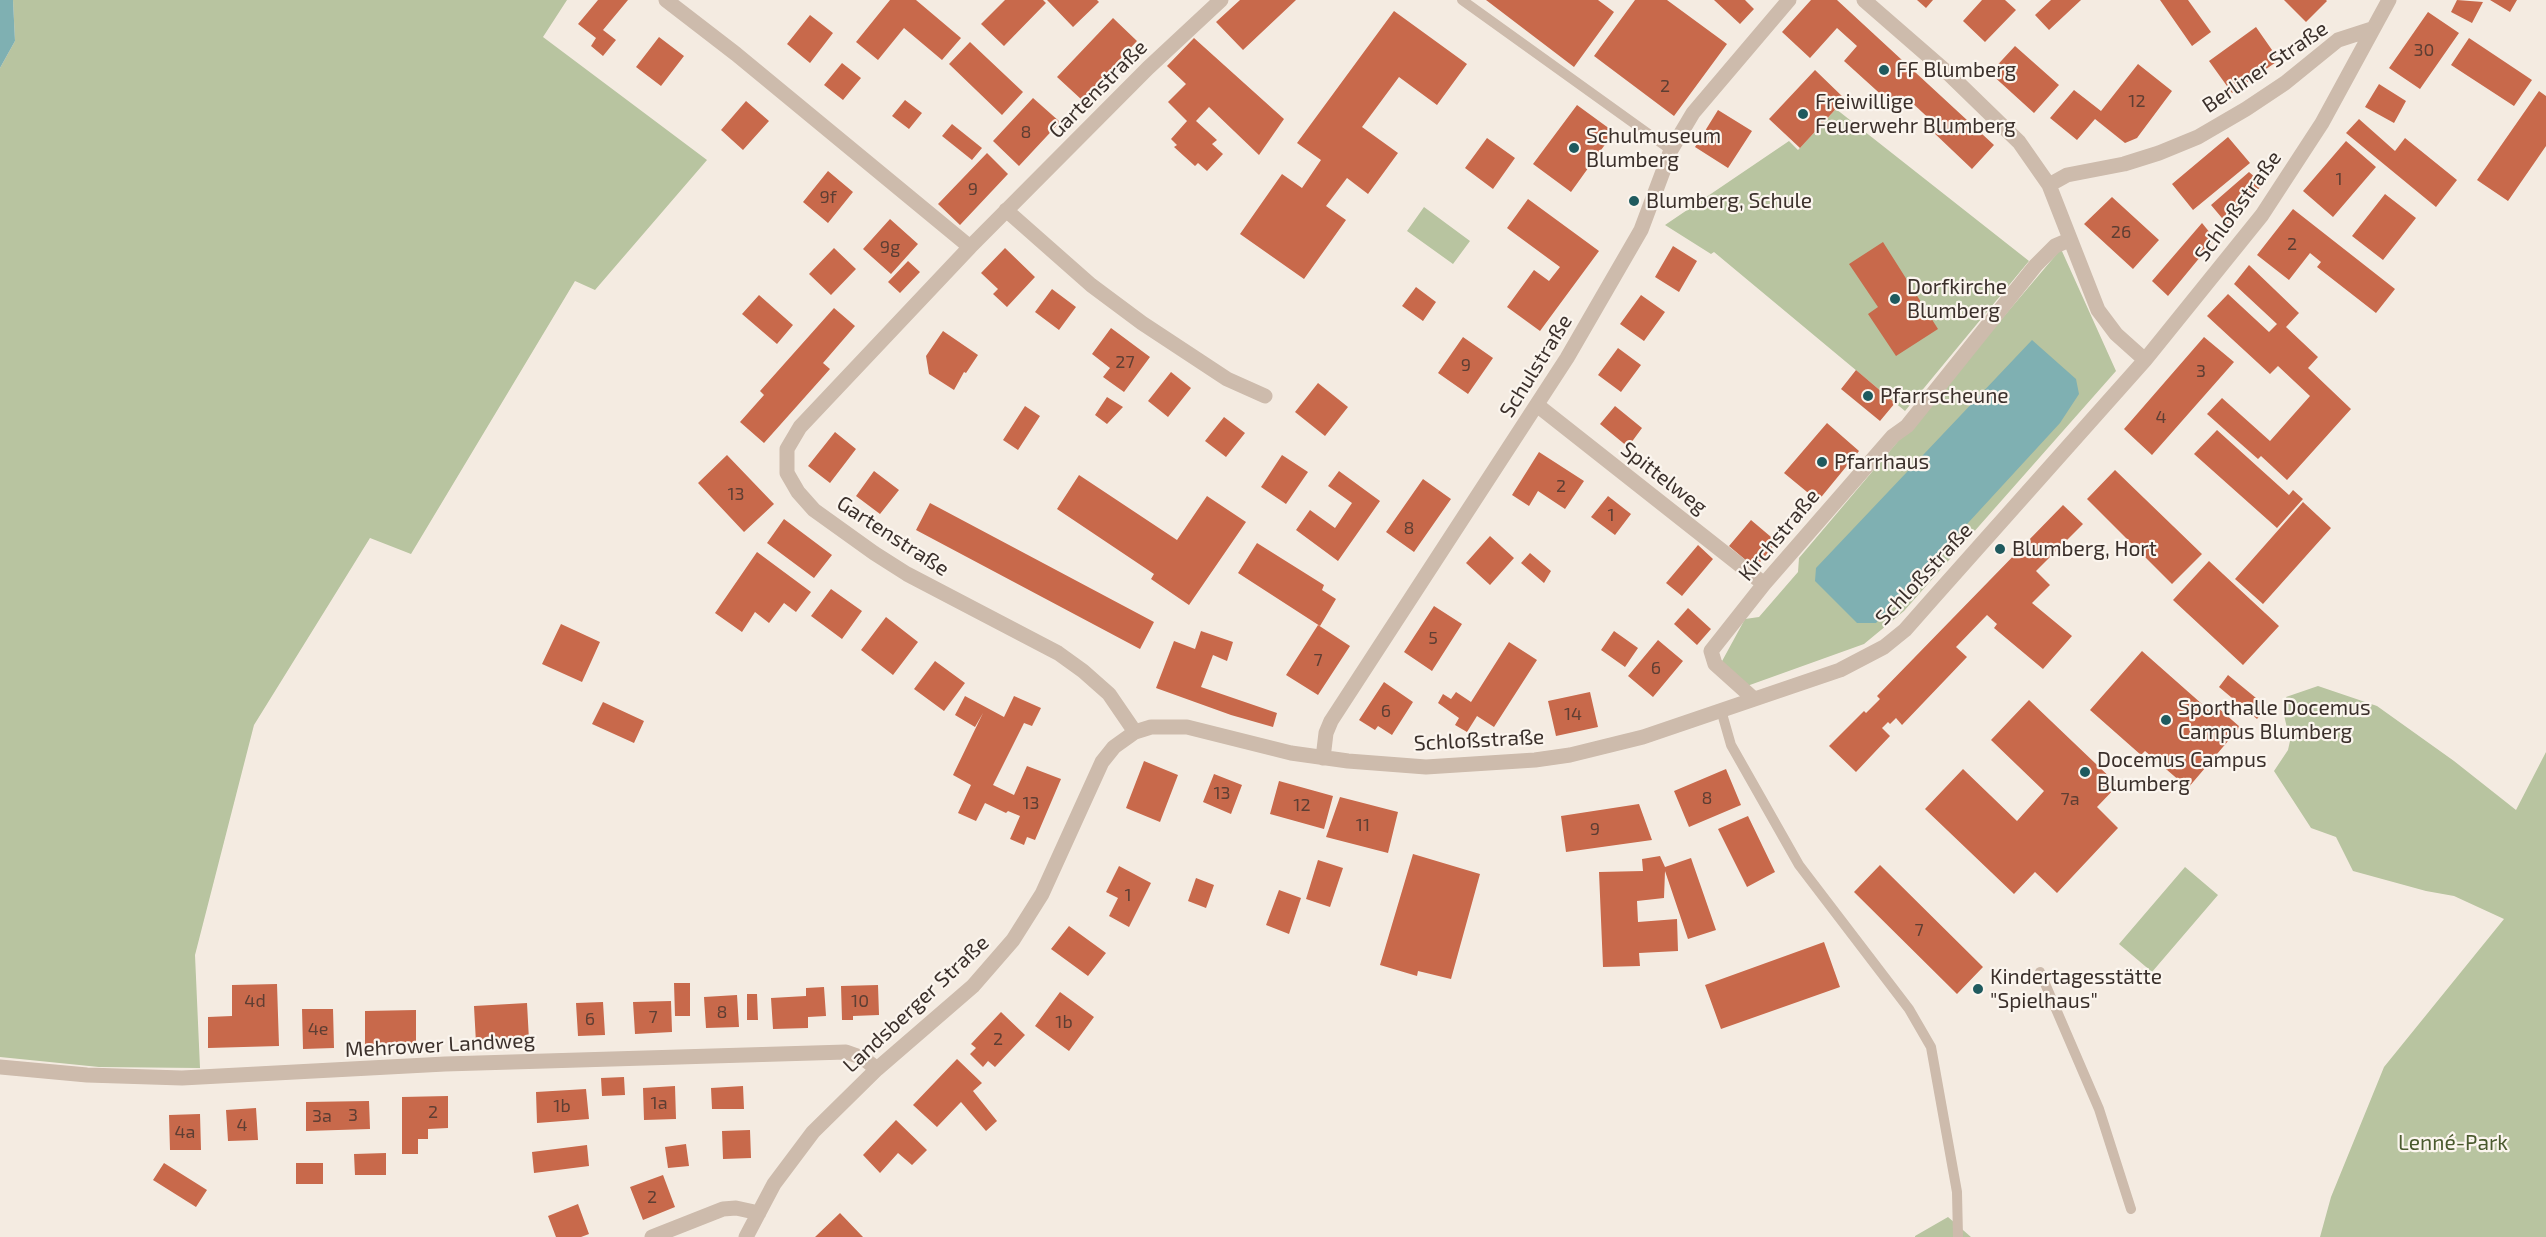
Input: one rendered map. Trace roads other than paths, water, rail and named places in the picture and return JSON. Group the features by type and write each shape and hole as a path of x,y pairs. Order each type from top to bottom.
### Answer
{"street":[{"path":"666,0 736,54 970,247"},
{"name":"Gartenstraße","path":"1135,732 1109,694 1058,653 907,574 814,510 798,492 787,473 787,449 800,427 970,247 1221,0"},
{"name":"Schulstraße","path":"1323,758 1326,733 1331,721 1567,358 1641,230 1671,150 1693,113 1789,0"},
{"path":"1864,0 1949,74 2019,142 2049,185 2098,310 2116,334 2145,360"},
{"path":"2372,29 2389,0"},
{"name":"Berliner Straße","path":"2049,185 2067,175 2124,164 2198,137 2285,83 2338,40 2372,29"},
{"name":"Schloßstraße","path":"1135,732 1150,727 1187,727 1291,753 1426,767 1535,760 1570,755 1643,737 1866,659 1905,630 2145,360 2262,215 2322,123 2372,29"},
{"path":"1006,210 1091,285 1142,323 1227,379 1265,396"},
{"name":"Kirchstraße","path":"1754,699 1715,664 1711,651 1764,584 1893,435 1907,426 2036,265 2055,246 2069,240"},
{"name":"Spittelweg","path":"1537,405 1764,584"},
{"name":"Landsberger Straße","path":"746,1237 774,1184 813,1132 877,1069 973,986 1013,940 1042,894 1102,762 1114,747 1135,732"},
{"name":"Mehrower Landweg","path":"0,1067 87,1075 182,1078 445,1064 846,1052 863,1058 877,1069"},
{"path":"652,1237 723,1209 736,1208 759,1213"}],"lane":[{"path":"1462,0 1671,150"},
{"path":"1721,710 1731,745 1799,865 1909,1009 1931,1047 1957,1192 1958,1237"},
{"path":"2040,972 2099,1109 2131,1209"}],"water":[{"path":"0,0 13,0 15,41 0,68"},
{"path":"2032,340 2076,379 2079,394 2060,423 1876,623 1857,623 1815,581 1816,568"}],"place":[{"name":"FF Blumberg","path":"1884,70"},
{"name":"Freiwillige Feuerwehr Blumberg","path":"1803,114"},
{"name":"Schulmuseum Blumberg","path":"1574,148"},
{"name":"Blumberg, Schule","path":"1634,201"},
{"name":"Dorfkirche Blumberg","path":"1895,299"},
{"name":"Pfarrscheune","path":"1868,396"},
{"name":"Pfarrhaus","path":"1822,462"},
{"name":"Blumberg, Hort","path":"2000,549"},
{"name":"Sporthalle Docemus Campus Blumberg","path":"2166,720"},
{"name":"Docemus Campus Blumberg","path":"2085,772"},
{"name":"Kindertagesstätte \"Spielhaus\"","path":"1978,989"}],"park label":[{"name":"Lenné-Park","path":"2453,1143"}]}
